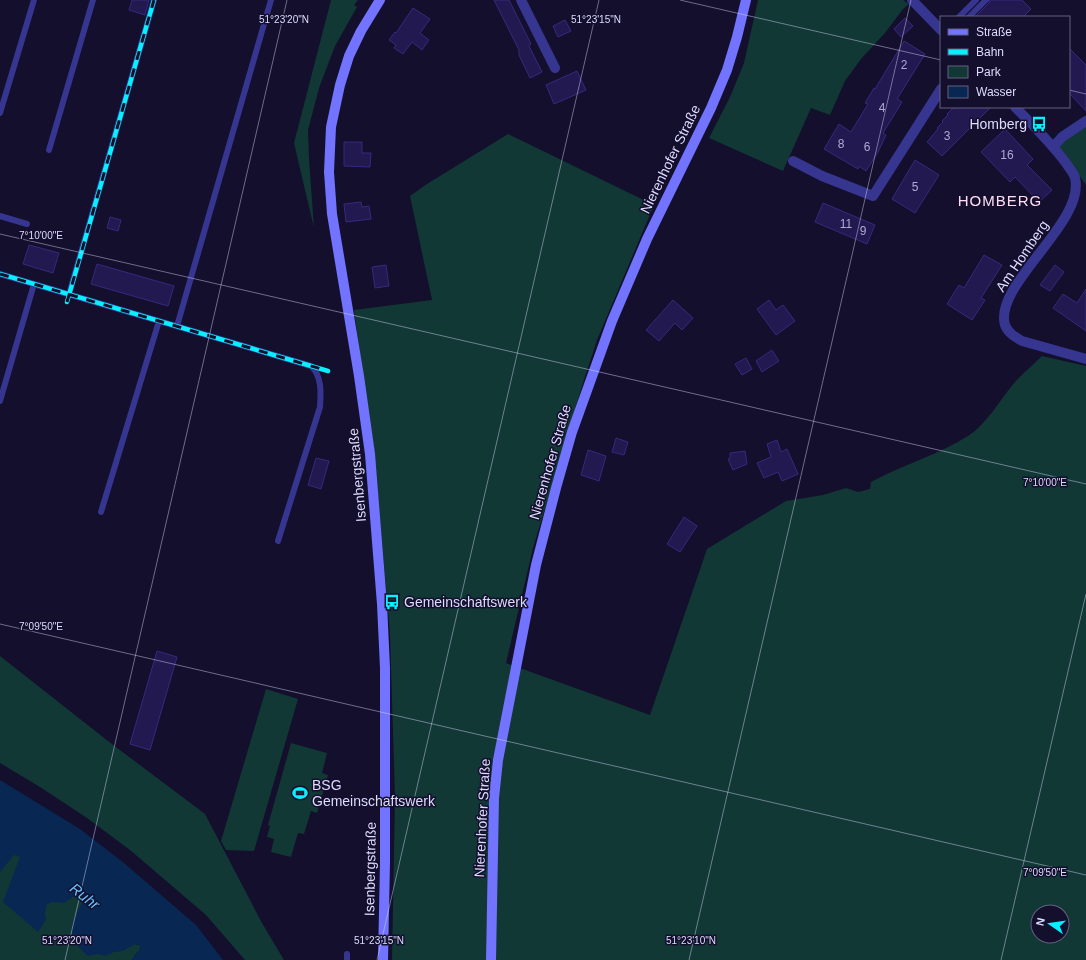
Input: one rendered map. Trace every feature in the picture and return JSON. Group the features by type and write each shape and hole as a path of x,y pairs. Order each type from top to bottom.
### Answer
{"main road":[{"name":"Isenbergstraße","path":"380,0 361,30 349,56 340,85 331,127 329,172 332,214 370,454 382,604 385,668 385,862 383,960"},
{"name":"Nierenhofer Straße","path":"491,960 494,806 498,760 536,565 556,488 572,432 612,321 648,239 708,114 727,70 746,0"}],"street":[{"path":"521,0 555,68"},
{"path":"912,0 940,29"},
{"path":"793,161 822,176 873,196 940,91"},
{"name":"Am Homberg","path":"1016,108 1054,146 1075,177 1076,184 1074,199 1065,218 1020,280 1009,299 1005,310 1005,324 1013,336 1022,341 1086,359"},
{"path":"1054,146 1062,137 1086,121"}],"lane":[{"path":"0,113 34,0"},
{"path":"48,150 93,0"},
{"path":"69,294 154,0"},
{"path":"177,326 271,0"},
{"path":"959,16 976,0"},
{"path":"970,16 986,0"},
{"path":"0,216 27,224"},
{"path":"0,274 311,366 317,373 320,391 320,407 278,541"},
{"path":"0,401 34,284"},
{"path":"102,512 159,321"}],"green space":[{"path":"331,0 358,0 354,5 357,7 335,46 319,88 308,130 314,228 294,143"},
{"path":"758,0 903,0 909,4 903,9 885,33 861,59 845,81 830,115 811,108 783,171 709,138 730,97 744,63"},
{"path":"1086,125 1086,185 1054,141"},
{"path":"508,134 654,205 597,340 583,383 533,548 506,663 650,715 707,549 786,501 823,495 846,488 858,492 870,489 871,482 956,443 975,431 981,425 1022,374 1042,356 1086,366 1086,960 392,960 395,797 390,634 376,471 354,310 432,300 410,196"},
{"path":"0,656 108,741 205,814 262,923 284,960 245,960 206,915 130,850 87,818 0,763"},
{"path":"266,689 298,699 254,851 226,850 221,841"},
{"name":"BSG Gemeinschaftswerk","path":"291,743 327,753 322,773 328,775 317,813 311,811 304,834 298,833 291,857 271,852 274,839 267,837 270,826 268,825"},
{"path":"0,828 77,895 79,893 85,898 135,944 141,946 139,951 134,956 138,960 0,960"}],"water":[{"name":"Ruhr","path":"0,780 80,829 124,863 196,925 223,960 131,960 139,951 141,946 135,944 123,951 114,952 106,956 98,954 88,956 80,948 72,935 73,921 85,897 79,893 64,903 52,902 47,904 45,913 46,920 38,932 3,902 20,857 14,855 0,872"}],"building":[{"path":"132,0 149,0 145,15 129,10"},
{"path":"494,0 509,0 531,44 529,46 542,72 530,78 519,55 519,50"},
{"path":"990,0 1022,0 1031,9 1024,16 976,16 989,3"},
{"path":"413,8 430,19 420,33 429,40 422,50 412,42 403,54 394,48 396,45 389,40 395,32 396,33"},
{"path":"905,18 913,26 901,37 894,29"},
{"path":"565,20 571,31 558,37 553,26"},
{"path":"904,41 925,54 897,99 902,102 883,133 886,135 878,152 866,171 859,166 858,169 824,149 839,124 851,132 868,104 865,103"},
{"path":"1070,49 1086,65 1086,111 1070,94"},
{"path":"577,71 586,90 554,104 546,85"},
{"path":"953,108 990,108 942,156 927,142 948,115 947,114"},
{"path":"1005,129 1033,159 1027,165 1052,190 1039,202 1015,177 1010,182 981,152"},
{"path":"344,142 362,142 362,153 371,153 370,167 344,166"},
{"path":"915,160 939,175 915,213 892,199"},
{"path":"361,202 362,207 369,206 371,219 346,222 344,204"},
{"path":"823,203 875,225 867,244 815,222"},
{"path":"110,217 121,220 118,231 107,228"},
{"path":"29,245 59,253 53,273 23,264"},
{"path":"984,255 1002,265 981,298 985,300 972,320 947,304 959,285 964,288"},
{"path":"97,264 174,286 168,306 91,284"},
{"path":"386,265 389,286 375,288 372,267"},
{"path":"1055,265 1064,272 1050,291 1040,285"},
{"path":"1086,289 1086,331 1053,308 1063,294 1077,303"},
{"path":"673,300 693,318 682,330 675,323 659,341 646,330"},
{"path":"769,300 776,310 783,305 795,321 776,335 757,309"},
{"path":"772,350 779,361 762,372 756,361"},
{"path":"746,358 752,369 742,375 735,364"},
{"path":"616,438 628,442 624,455 612,452"},
{"path":"777,440 781,452 787,449 798,474 782,481 778,472 764,478 757,463 771,457 767,444"},
{"path":"588,450 606,456 599,481 581,475"},
{"path":"745,451 747,464 733,470 728,459 730,458 730,453"},
{"path":"316,458 329,461 321,489 308,485"},
{"path":"684,517 697,526 680,552 667,544"},
{"path":"157,651 177,657 150,750 130,744"}],"railway":[{"path":"67,302 154,0"},
{"path":"0,274 328,371"}],"place":[{"name":"Homberg","path":"1039,124"},
{"name":"Gemeinschaftswerk","path":"392,602"},
{"name":"BSG Gemeinschaftswerk","path":"300,793"}],"district":[{"name":"HOMBERG","path":"1000,200"}]}
